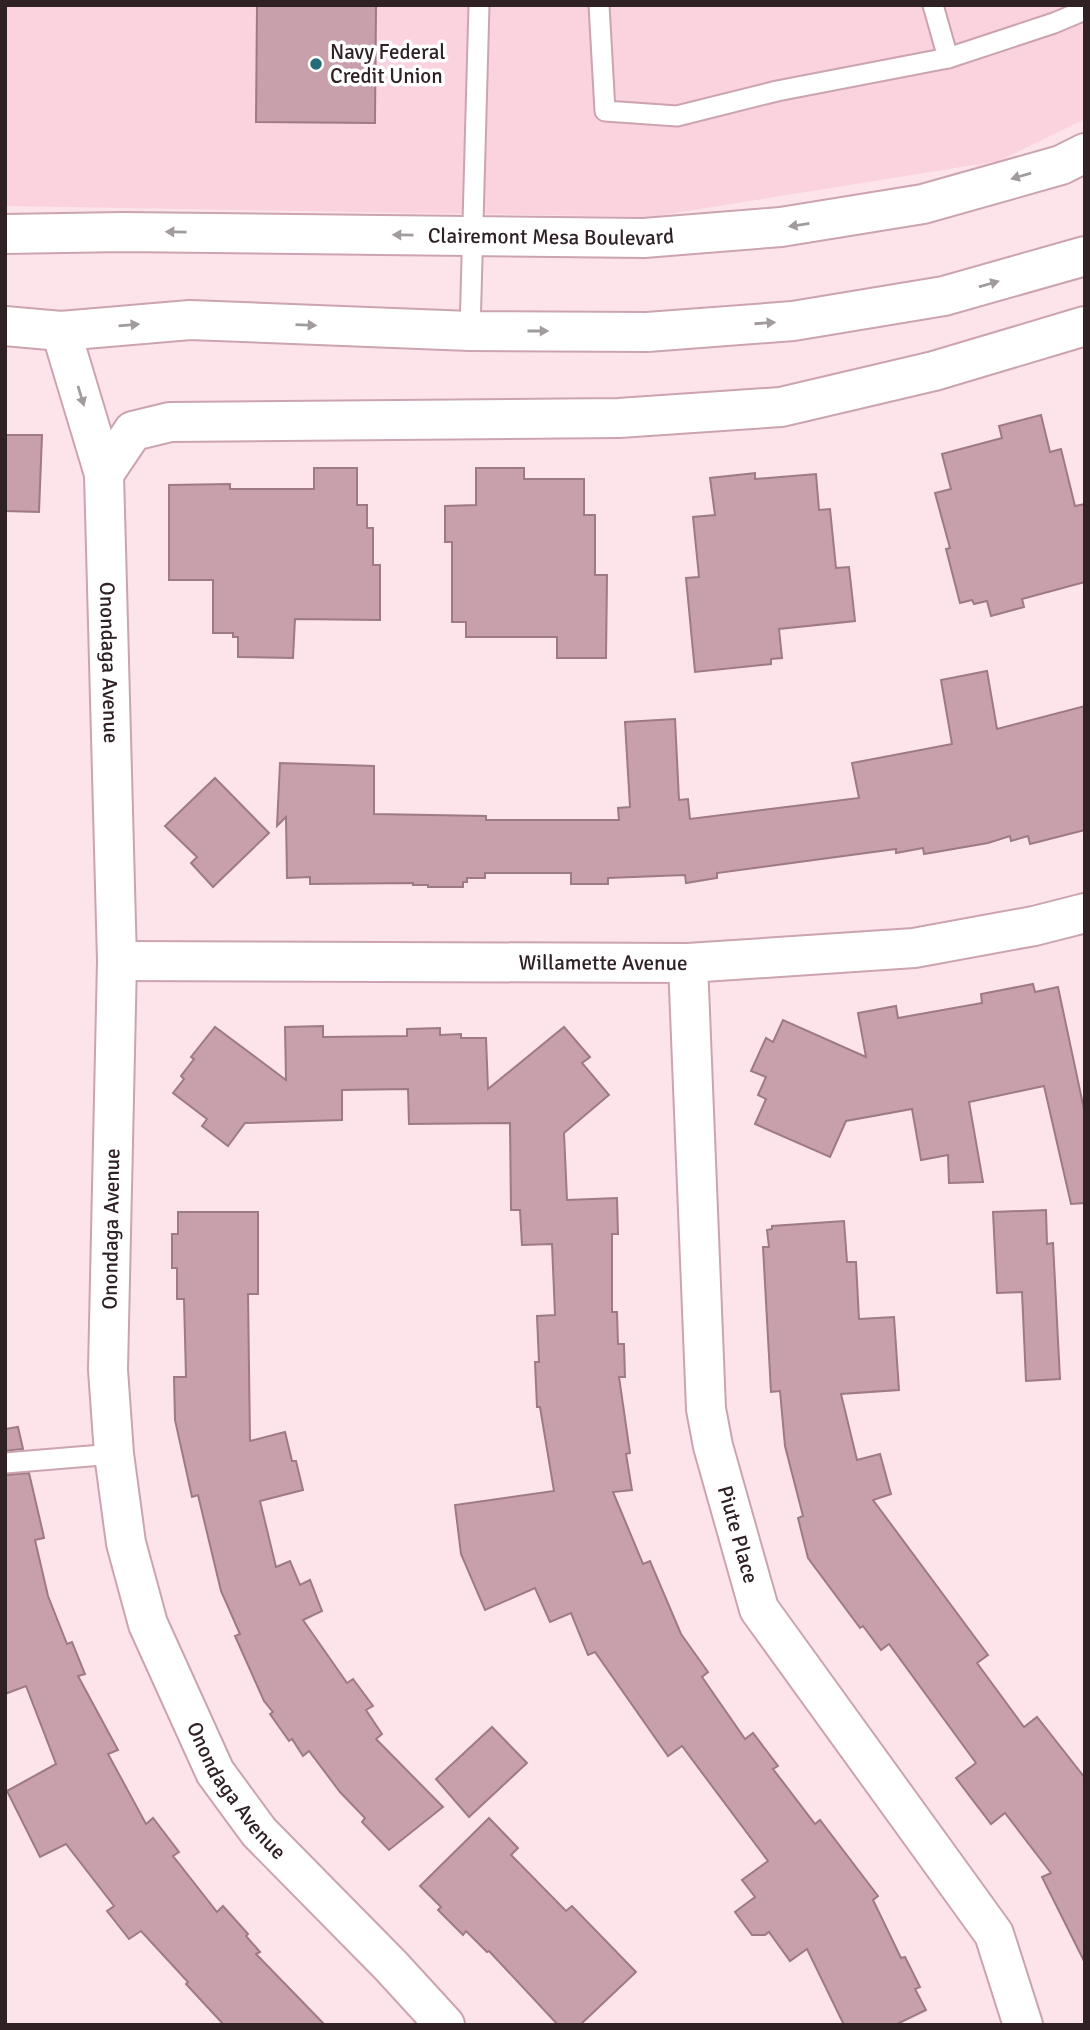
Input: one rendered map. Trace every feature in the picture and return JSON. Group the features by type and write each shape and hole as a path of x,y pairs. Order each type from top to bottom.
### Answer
{"street":[{"name":"Clairemont Mesa Boulevard","path":"5,234 123,232 644,238 781,228 923,204 1061,165 1085,153"},
{"path":"5,326 61,331 190,320 470,331 647,332 793,321 944,296 1085,256"},
{"path":"104,474 133,431 170,422 619,418 781,407 934,371 1085,326"},
{"name":"Onondaga Avenue","path":"61,331 104,474 117,961 108,1370 114,1454 126,1543 148,1624 215,1772 259,1832 445,2025"},
{"name":"Willamette Avenue","path":"117,961 688,963 914,948 1034,926 1085,913"},
{"name":"Piute Place","path":"688,963 706,1409 713,1446 759,1609 995,1934 1023,2025"}],"lane":[{"path":"470,331 479,5"},
{"path":"599,5 605,111 677,116 777,91 948,58 1085,10"},
{"path":"933,5 948,58"},
{"path":"5,1463 114,1454"}],"shaded area":[{"path":"5,5 1085,5 1085,119 999,161 650,217 5,206"}],"building":[{"name":"Navy Federal Credit Union","path":"257,5 376,5 375,123 256,122"},
{"path":"1041,415 1050,452 1061,449 1075,506 1085,504 1085,582 1022,599 1024,607 991,616 987,601 974,604 972,600 960,603 946,549 950,548 935,493 951,489 942,454 1002,438 999,426"},
{"path":"5,435 42,435 39,512 5,511"},
{"path":"314,468 357,468 357,505 367,505 367,528 373,528 373,565 380,565 380,620 295,619 293,658 238,657 238,637 233,637 233,633 213,633 213,580 169,580 169,485 230,484 230,489 314,489"},
{"path":"476,468 524,468 524,479 584,479 584,515 595,515 595,575 607,575 606,658 557,658 557,637 466,637 466,622 452,622 452,542 445,542 445,506 476,505"},
{"path":"755,473 755,479 816,474 819,510 830,509 836,568 849,567 855,621 779,629 782,658 771,659 771,664 695,672 686,578 699,577 693,517 715,515 710,478"},
{"path":"987,671 997,729 1085,706 1085,830 1030,844 1028,836 1011,841 1010,836 988,843 924,854 923,848 896,853 896,849 717,873 717,878 686,883 685,875 608,878 608,884 571,884 571,873 485,873 485,878 467,878 463,887 428,887 413,883 310,884 310,877 287,878 286,817 277,826 280,763 374,766 374,814 486,816 486,820 619,820 618,808 630,807 625,722 675,719 679,800 688,799 690,819 859,798 852,763 952,744 941,680"},
{"path":"215,778 269,833 213,887 191,863 197,857 165,826"},
{"path":"1033,984 1035,992 1058,987 1085,1114 1085,1203 1071,1204 1044,1086 969,1102 983,1182 949,1183 948,1155 921,1160 912,1109 846,1121 830,1157 755,1124 766,1099 758,1095 766,1077 751,1071 766,1038 773,1042 783,1020 866,1057 858,1013 896,1006 898,1018 982,1003 981,994"},
{"path":"323,1026 323,1037 407,1036 407,1029 440,1028 440,1035 461,1034 461,1038 486,1038 488,1089 564,1027 590,1057 582,1063 609,1095 564,1133 567,1200 617,1198 618,1234 612,1234 612,1312 617,1312 618,1344 624,1344 625,1377 619,1377 630,1453 626,1454 632,1490 613,1492 643,1564 650,1561 681,1634 708,1672 702,1677 745,1739 753,1733 778,1766 773,1769 815,1824 820,1820 878,1896 873,1900 901,1958 905,1957 920,1987 915,1989 926,2010 895,2025 844,2025 807,1949 790,1961 769,1932 765,1935 752,1935 735,1912 755,1897 742,1880 768,1861 682,1746 668,1756 595,1652 588,1655 571,1613 550,1622 535,1588 485,1610 461,1554 455,1505 554,1491 540,1407 537,1407 535,1362 539,1362 537,1316 555,1315 552,1244 522,1245 520,1210 511,1210 510,1123 409,1124 408,1089 342,1090 342,1120 245,1123 228,1146 202,1126 207,1119 173,1093 184,1079 181,1076 194,1059 191,1057 215,1027 286,1080 285,1027"},
{"path":"1046,1210 1047,1244 1053,1243 1060,1379 1026,1381 1022,1292 997,1293 993,1212"},
{"path":"178,1212 258,1212 258,1294 248,1294 250,1441 285,1432 303,1490 260,1501 276,1567 290,1561 300,1585 310,1580 322,1611 303,1620 347,1683 353,1679 373,1706 366,1710 382,1734 376,1739 443,1807 389,1850 362,1822 365,1818 340,1792 309,1751 303,1756 292,1739 289,1741 270,1714 273,1712 264,1701 235,1636 240,1634 221,1591 198,1495 192,1497 175,1420 174,1377 186,1377 184,1299 177,1299 177,1268 172,1268 172,1234 178,1234"},
{"path":"844,1221 847,1262 856,1262 859,1319 894,1317 899,1390 841,1394 857,1460 880,1454 891,1494 873,1500 988,1655 977,1663 1024,1727 1037,1717 1085,1778 1085,1963 1042,1877 1051,1873 1005,1813 991,1824 956,1778 976,1763 889,1644 881,1650 863,1626 860,1628 808,1558 798,1518 803,1516 785,1446 780,1391 771,1392 763,1247 769,1247 767,1230 772,1229 772,1226"},
{"path":"18,1427 23,1449 5,1451 5,1429"},
{"path":"29,1473 44,1538 35,1540 48,1596 67,1644 72,1642 85,1674 78,1676 118,1750 108,1754 146,1824 153,1818 179,1852 173,1856 217,1912 223,1906 248,1934 246,1936 260,1952 256,1954 325,2025 224,2025 141,1931 129,1939 107,1911 114,1906 66,1844 40,1857 7,1791 56,1764 26,1686 5,1694 5,1475"},
{"path":"492,1727 527,1763 469,1817 436,1779"},
{"path":"489,1818 518,1848 511,1855 566,1911 572,1906 636,1972 580,2025 558,2025 489,1951 466,1931 463,1935 438,1910 441,1907 420,1886"}],"place":[{"name":"Navy Federal Credit Union","path":"316,64"}]}
